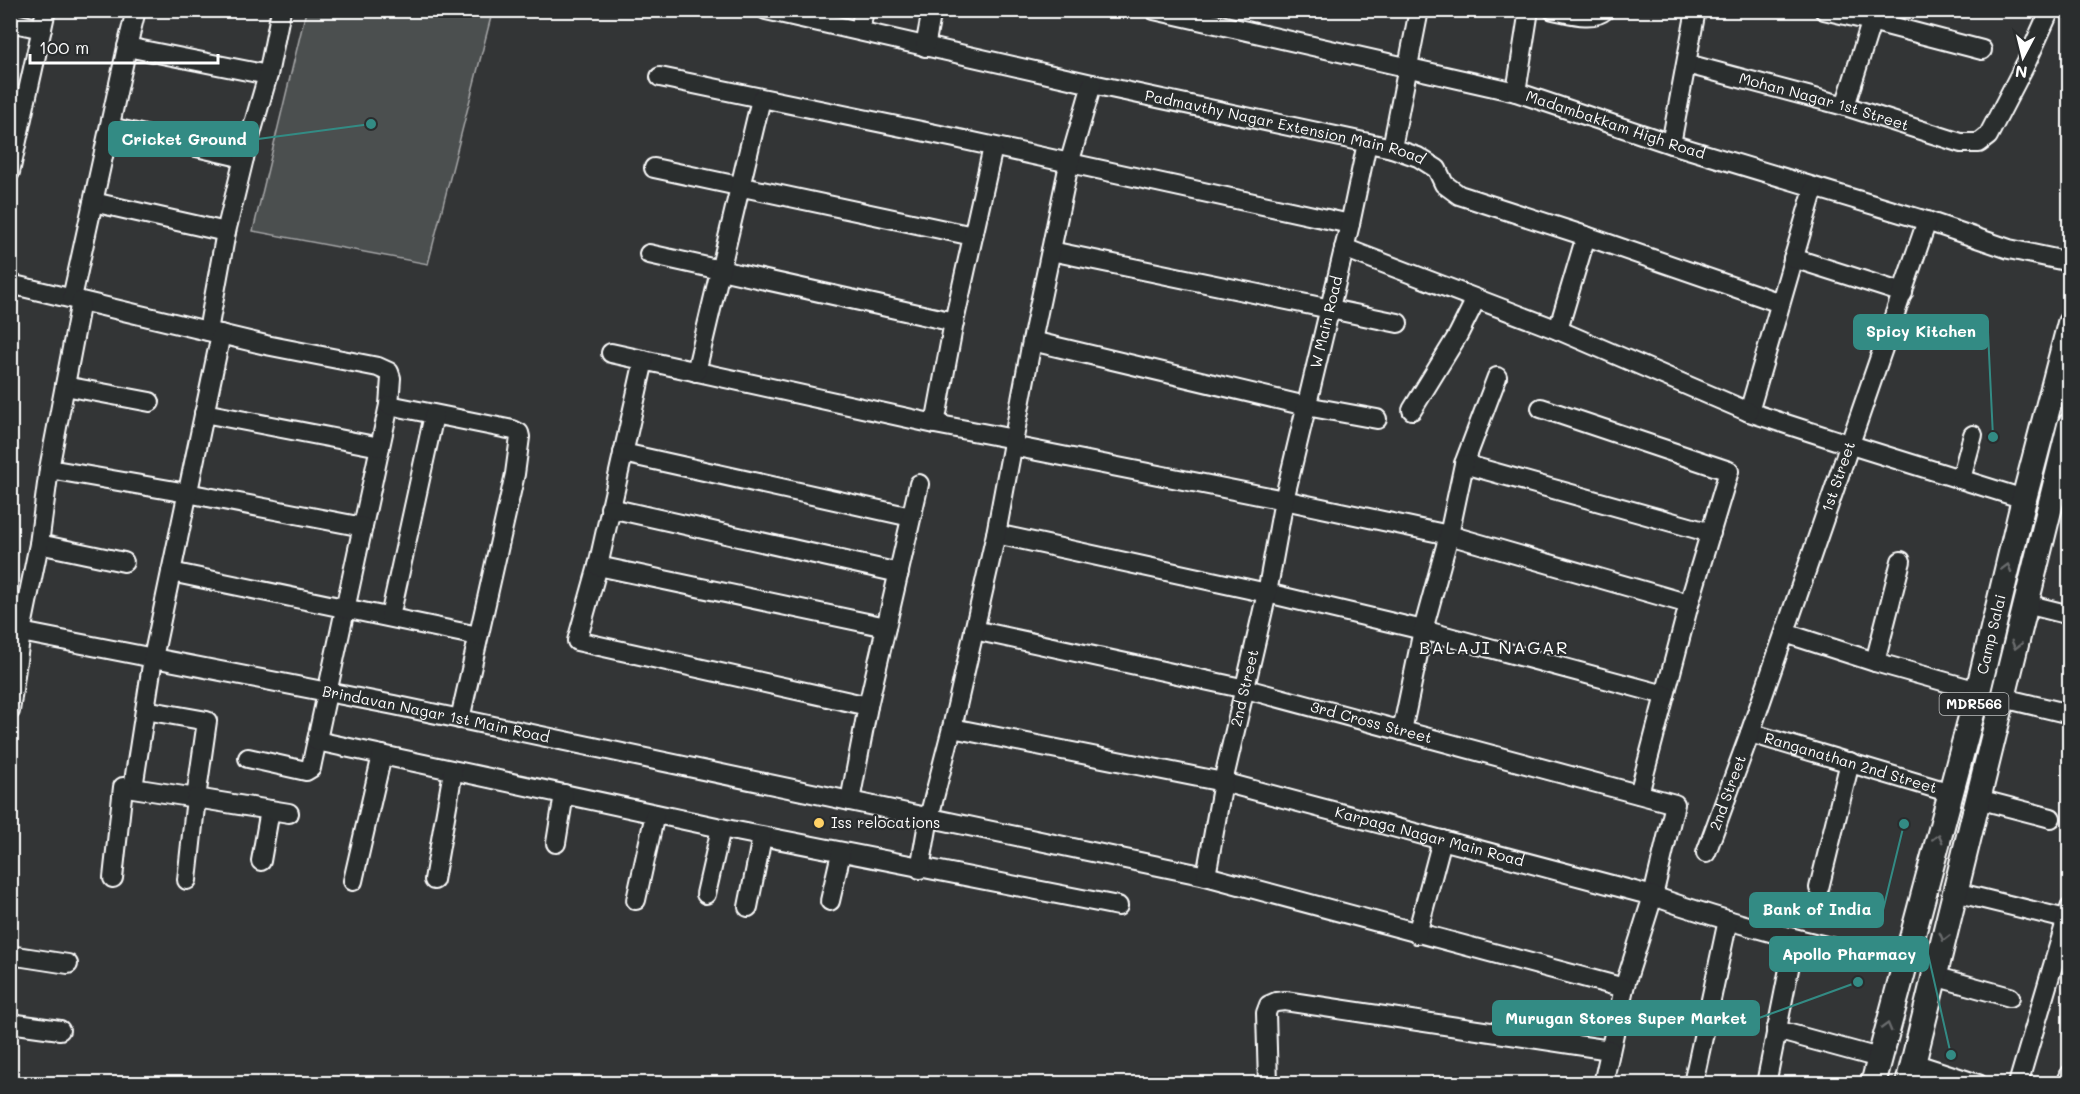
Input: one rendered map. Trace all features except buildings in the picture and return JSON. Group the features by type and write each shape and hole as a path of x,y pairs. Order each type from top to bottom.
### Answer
{"main road":[{"name":"Camp Salai","path":"1873,1083 1978,691 2024,499 2070,323"},
{"name":"Camp Salai","path":"1910,1073 2070,425"}],"street":[{"path":"10,172 17,109 46,10"},
{"path":"10,711 21,632 39,544 49,469 65,386 76,299 93,202 136,10"},
{"path":"112,878 123,787 145,711 153,658 204,413 226,232 268,75 281,10"},
{"name":"Padmavthy Nagar Extension Main Road","path":"766,10 1092,84 1392,148 1418,157 1437,169 1444,184 1460,195 1780,303"},
{"path":"860,31 864,10"},
{"path":"925,46 933,10"},
{"name":"Madambakkam High Road","path":"1154,10 1516,92 1671,144 1927,221 2009,249 2070,262"},
{"path":"1392,148 1419,10"},
{"path":"1516,92 1529,10"},
{"path":"1553,10 1594,16 1605,10"},
{"path":"1671,144 1696,10"},
{"path":"1824,10 1873,16 1982,50"},
{"name":"Mohan Nagar 1st Street","path":"1687,64 1845,106 1961,143 1978,143 1988,136 2050,10"},
{"path":"1845,106 1873,16"},
{"path":"10,22 42,29"},
{"path":"127,47 268,75"},
{"path":"660,77 1350,224"},
{"path":"920,869 929,817 952,728 996,534 1032,341 1069,164 1092,84"},
{"path":"696,372 761,99"},
{"path":"110,127 244,158"},
{"name":"W Main Road","path":"1284,500 1367,143"},
{"path":"935,424 954,322 993,147"},
{"path":"654,168 973,236"},
{"path":"1749,412 1814,188"},
{"path":"93,202 226,232"},
{"name":"1st Street","path":"1750,733 1927,221"},
{"path":"1558,330 1586,236"},
{"path":"1344,248 1558,330 1749,412 2024,499"},
{"path":"1051,251 1398,323"},
{"path":"649,254 954,322"},
{"path":"1793,258 1903,293"},
{"path":"10,284 214,332 386,369 391,378 389,405 311,768 306,771 248,758"},
{"path":"1412,410 1458,335 1476,299"},
{"path":"1032,341 1306,406 1377,419"},
{"path":"611,353 1449,535 1689,604"},
{"path":"644,360 598,566 577,641 868,706"},
{"path":"1402,731 1423,630 1449,535 1464,464 1497,376"},
{"path":"65,386 150,402"},
{"path":"389,405 513,430 519,433 520,437 515,474 460,719"},
{"path":"1541,408 1729,471 1689,604 1639,794"},
{"path":"204,413 380,447"},
{"path":"390,617 434,415"},
{"path":"1961,479 1973,435"},
{"path":"623,453 911,517"},
{"path":"1464,464 1711,533"},
{"path":"49,469 188,492 363,527"},
{"path":"850,801 868,706 919,484"},
{"name":"2nd Street","path":"1206,876 1223,782 1267,593 1284,500"},
{"path":"610,508 898,573"},
{"path":"996,534 1267,593 1423,630 1665,695"},
{"path":"39,544 124,562"},
{"path":"1875,662 1901,561"},
{"path":"598,566 886,627"},
{"path":"171,572 478,636"},
{"path":"2026,604 2070,615"},
{"name":"3rd Cross Street","path":"974,630 1246,689 1675,804 1653,896"},
{"name":"Brindavan Nagar 1st Main Road","path":"21,632 460,719 1206,876 1624,988"},
{"path":"1785,633 1875,662 1978,691"},
{"path":"2003,698 2070,714"},
{"path":"145,711 207,721 188,880"},
{"name":"Karpaga Nagar Main Road","path":"952,728 1223,782 1653,896 1795,939 1904,964"},
{"name":"2nd Street","path":"1706,853 1750,733"},
{"name":"Ranganathan 2nd Street","path":"1750,733 1951,793"},
{"path":"317,741 762,837 1118,906"},
{"path":"353,881 382,755"},
{"path":"1819,888 1850,762"},
{"path":"434,880 453,771"},
{"path":"123,787 289,813"},
{"path":"556,843 564,794"},
{"path":"1978,799 2051,818"},
{"path":"261,861 270,810"},
{"path":"636,900 655,814"},
{"path":"706,894 721,828"},
{"path":"748,906 762,837"},
{"path":"1417,934 1442,840"},
{"path":"830,901 841,853"},
{"path":"1955,892 2068,916 2018,1083"},
{"path":"1603,1083 1624,988 1653,896"},
{"path":"1693,1083 1728,920"},
{"path":"1766,1083 1795,939"},
{"path":"10,955 68,964"},
{"path":"1934,976 2010,997"},
{"path":"1268,1083 1266,1013 1269,1005 1285,1001 1610,1050"},
{"path":"10,1023 60,1030"},
{"path":"1776,1030 1879,1058"},
{"path":"1910,1073 1978,1083"},
{"path":"2066,1083 2070,1074"}],"shaded area":[{"path":"460,10 491,17 428,264 253,231 306,11"}],"place":[{"name":"Cricket Ground","path":"371,124"},
{"name":"Spicy Kitchen","path":"1993,437"},
{"name":"Iss relocations","path":"819,823"},
{"name":"Bank of India","path":"1904,824"},
{"name":"Murugan Stores Super Market","path":"1858,982"},
{"name":"Apollo Pharmacy","path":"1951,1055"}],"district":[{"name":"BALAJI NAGAR","path":"1494,648"}]}
